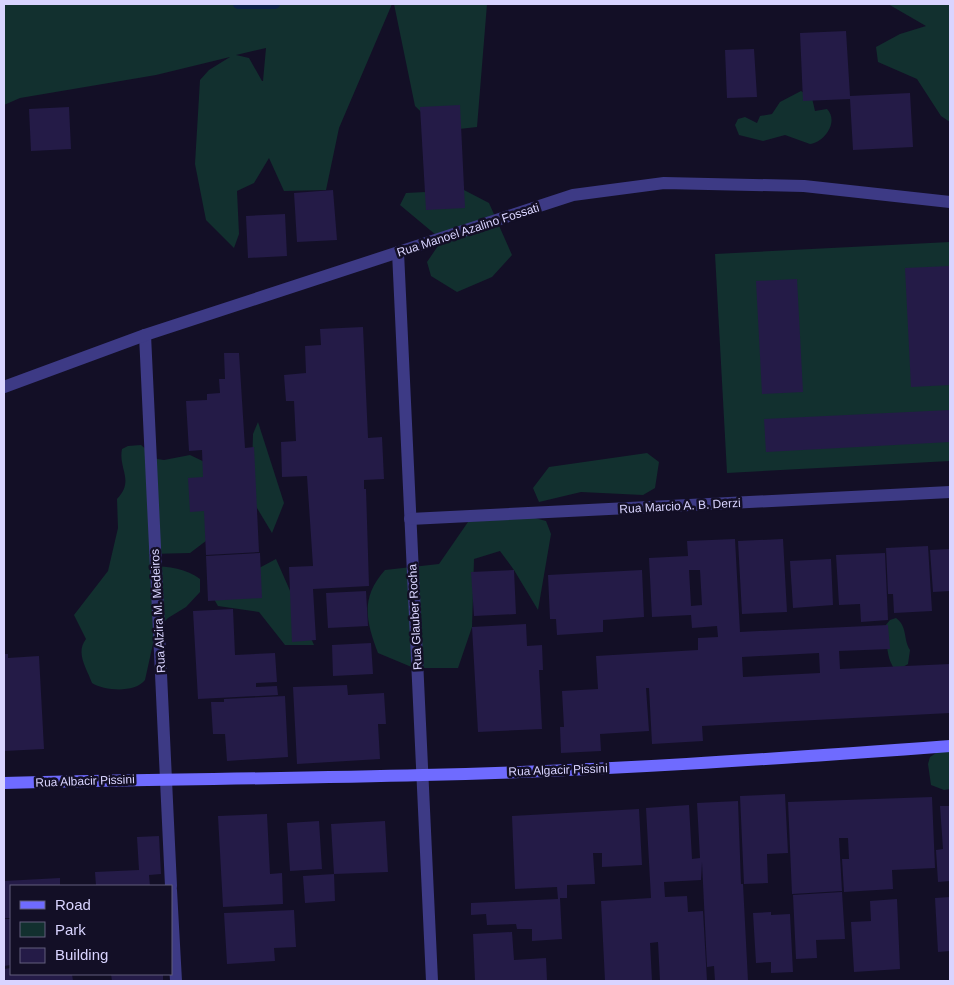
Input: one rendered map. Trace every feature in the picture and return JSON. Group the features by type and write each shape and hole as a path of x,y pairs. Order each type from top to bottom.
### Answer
{"street":[{"name":"Rua Manoel Azalino Fossati","path":"4,387 145,336 398,252 451,237 573,195 664,183 804,186 950,202"},
{"name":"Rua Glauber Rocha","path":"398,252 432,981"},
{"name":"Rua Alzira M. Medeiros","path":"145,336 171,885"},
{"name":"Rua Marcio A. B. Derzi","path":"410,519 950,492"},
{"name":"Rua Algacir Pissini","path":"166,778 423,775 728,763 950,746"},
{"name":"Rua Albacir Pissini","path":"4,783 166,778"},
{"name":"Rua Alzira M. Medeiros","path":"172,907 176,981"}],"green space":[{"path":"4,4 392,4 339,128 326,190 284,191 269,158 254,183 237,191 239,234 234,248 206,220 195,164 200,80 209,70 230,57 156,75 20,98 4,105","holes":["266,48 263,81 249,58 236,55"]},
{"path":"394,4 487,4 477,127 441,131 415,106"},
{"path":"888,4 950,4 950,122 941,116 917,79 878,62 876,47 900,34 926,26"},
{"path":"801,91 812,98 815,111 827,109 830,114 832,119 831,125 821,139 810,144 785,135 763,141 739,135 735,125 738,119 745,117 757,123 760,116 772,114 780,102"},
{"path":"464,190 489,203 512,255 492,277 457,292 431,276 427,262 442,240 400,205 406,193"},
{"path":"950,242 950,461 727,473 715,254"},
{"path":"258,422 284,503 272,533 251,498 253,434"},
{"path":"141,445 157,459 164,460 190,455 215,467 219,531 190,553 149,554 152,566 177,569 200,579 200,592 186,607 168,618 156,630 145,680 127,689 104,688 92,683 85,667 82,650 86,639 74,615 108,571 118,528 117,499 125,486 125,474 121,456 122,449 128,446"},
{"path":"647,453 659,462 655,488 643,495 581,492 539,502 533,488 549,467"},
{"path":"520,514 546,521 551,534 538,610 500,551 474,559 472,627 458,668 414,668 378,653 368,620 368,610 372,590 385,570 439,564 468,522"},
{"path":"276,559 314,645 285,645 259,612 218,606 211,594"},
{"path":"896,618 904,629 910,650 908,664 896,671 888,655 885,626 890,620"},
{"path":"950,744 950,789 944,790 931,785 928,764 930,757"}],"building":[{"path":"846,31 850,96 910,93 913,147 853,150 850,99 803,101 800,33"},
{"path":"754,49 757,97 727,98 725,50"},
{"path":"460,105 465,208 426,210 420,107"},
{"path":"69,107 71,149 31,151 29,109"},
{"path":"333,190 337,240 297,242 294,193"},
{"path":"285,214 287,256 248,258 246,216"},
{"path":"950,266 950,385 911,387 905,268"},
{"path":"797,279 803,392 762,394 756,281"},
{"path":"363,327 368,438 382,437 384,479 364,480 364,489 366,489 369,586 313,589 316,640 292,642 289,567 313,566 307,476 282,477 281,442 296,441 294,401 286,401 284,375 306,373 305,346 321,345 320,329"},
{"path":"224,353 239,353 245,448 254,447 259,552 206,555 204,511 190,512 188,478 203,477 202,450 189,451 186,401 207,400 207,394 220,393 219,379 225,379"},
{"path":"950,410 950,442 766,452 764,419"},
{"path":"735,539 740,632 888,625 890,649 839,651 840,669 950,664 950,713 702,726 703,741 652,744 649,688 646,688 649,731 600,734 601,751 561,753 560,727 564,727 562,691 598,689 596,656 698,650 698,638 718,637 717,626 692,628 691,615 652,617 649,558 688,556 687,541","holes":["689,570 700,570 702,605 691,606","819,653 820,673 743,677 742,657"]},
{"path":"783,539 787,612 742,614 738,541"},
{"path":"928,546 932,611 894,613 893,594 888,594 886,548"},
{"path":"950,549 950,591 933,592 930,550"},
{"path":"260,553 262,598 208,601 206,556"},
{"path":"885,553 888,620 861,622 860,604 839,605 836,555"},
{"path":"831,559 833,605 793,608 790,561"},
{"path":"514,570 516,614 474,616 471,572"},
{"path":"642,570 644,617 603,620 603,632 557,635 556,619 550,619 548,575"},
{"path":"366,591 368,626 328,628 326,593"},
{"path":"233,609 235,655 275,653 277,682 256,683 256,687 277,686 278,695 198,699 193,611"},
{"path":"526,624 527,646 542,645 543,670 539,670 542,729 478,732 472,627"},
{"path":"371,643 373,674 333,676 332,645"},
{"path":"4,654 8,654 8,658 39,656 44,749 4,751"},
{"path":"347,685 348,695 384,693 386,724 378,724 380,759 297,764 293,687"},
{"path":"285,696 288,757 227,761 225,734 213,734 211,702 224,702 224,699"},
{"path":"785,794 788,853 767,854 768,883 744,884 740,796"},
{"path":"932,797 935,868 892,870 893,889 844,892 842,859 849,859 848,838 839,838 842,891 792,894 788,802"},
{"path":"738,801 741,884 743,884 748,981 715,981 714,966 707,967 702,862 701,880 664,882 665,897 687,896 688,912 703,911 707,981 660,981 658,942 650,943 652,981 605,981 601,901 651,898 646,808 689,805 692,859 700,858 697,803"},
{"path":"940,806 950,806 950,881 938,882 936,850 943,849"},
{"path":"639,809 642,865 602,867 602,853 593,853 595,884 567,885 567,898 560,898 562,939 532,941 532,929 517,929 516,924 487,925 486,914 471,915 471,903 558,899 557,887 515,889 512,816"},
{"path":"267,814 270,874 282,873 283,904 223,907 218,816"},
{"path":"319,821 322,869 290,871 287,823"},
{"path":"385,821 388,872 334,874 331,824"},
{"path":"159,836 161,874 149,875 150,885 96,885 95,872 139,870 137,837"},
{"path":"334,874 335,901 305,903 303,876"},
{"path":"60,878 60,885 10,885 10,918 4,918 4,881"},
{"path":"842,892 845,939 816,940 817,958 796,959 793,895"},
{"path":"950,897 950,951 938,952 935,898"},
{"path":"897,899 900,969 854,972 851,922 871,921 870,901"},
{"path":"294,910 296,947 274,948 275,961 227,964 224,913"},
{"path":"771,912 771,915 790,914 793,972 771,973 771,962 756,963 753,913"},
{"path":"4,919 10,919 10,965 4,966"},
{"path":"512,932 514,960 546,958 547,981 475,981 473,934"},
{"path":"10,968 10,975 72,975 73,981 4,981 4,969"},
{"path":"111,975 163,975 163,981 112,981"}],"waterway":[{"path":"238,4 275,4"}]}
